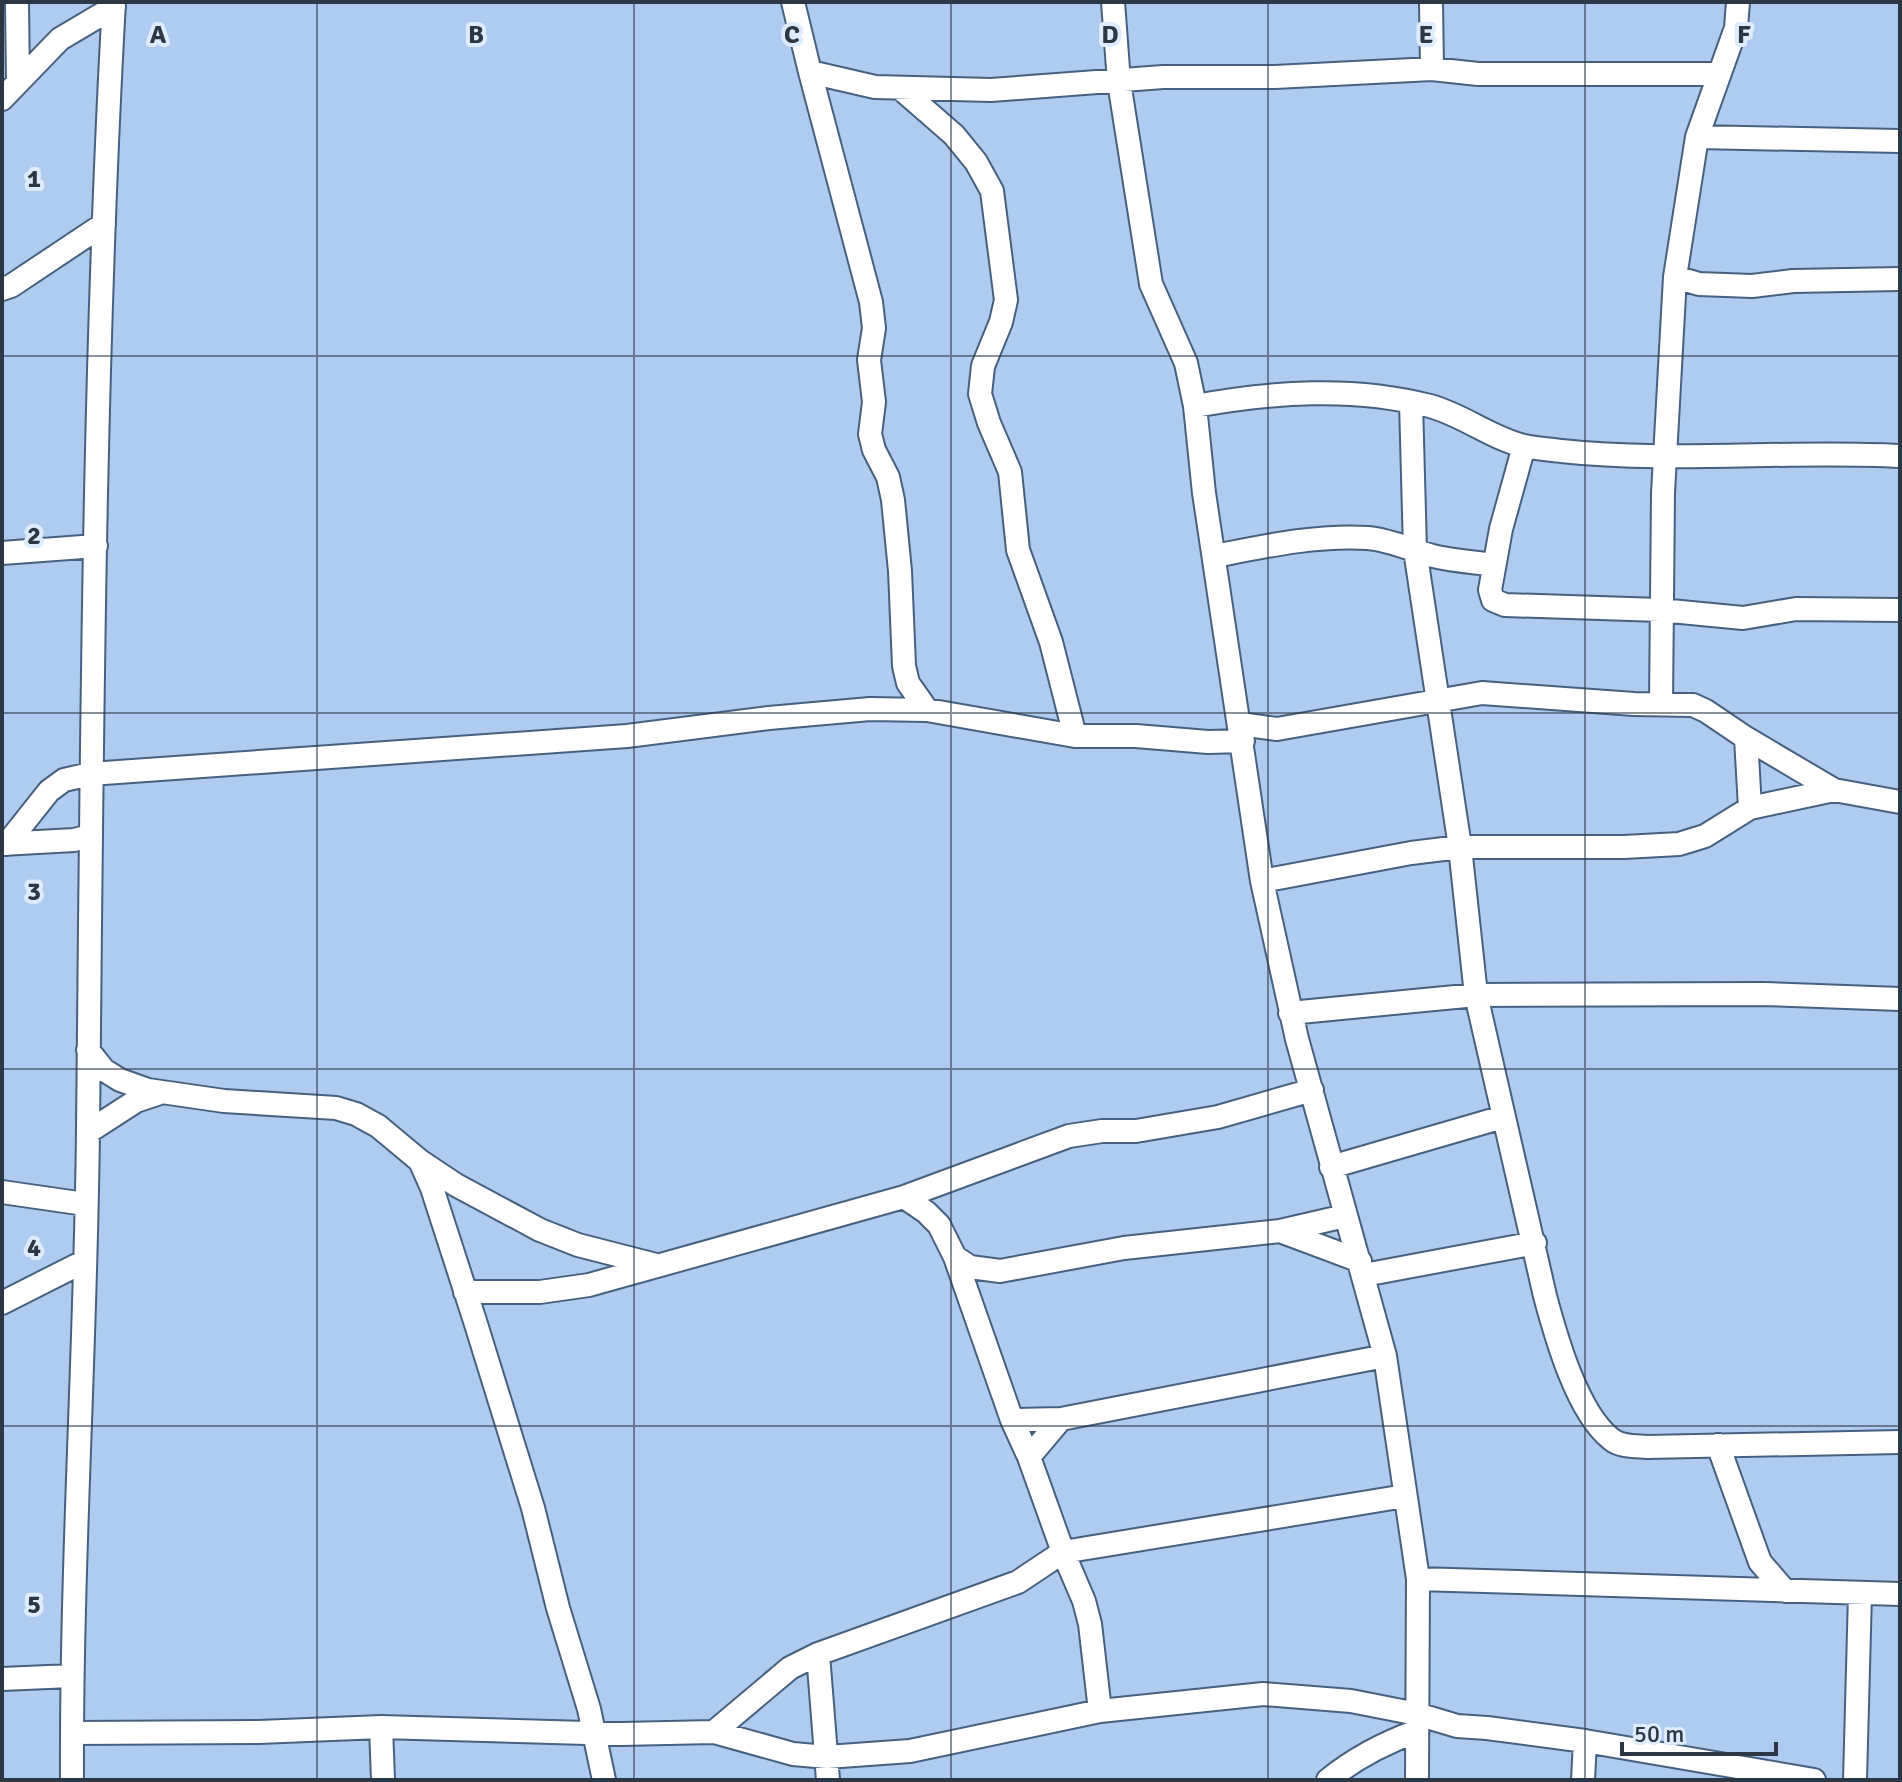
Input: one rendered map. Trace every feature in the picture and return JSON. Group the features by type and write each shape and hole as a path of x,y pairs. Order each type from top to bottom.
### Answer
{"street":[{"path":"17,2 18,82"},
{"path":"793,2 871,302 874,328 869,360 874,402 870,434 874,450 888,477 893,500 906,675 908,683 927,710"},
{"path":"1113,2 1119,82 1151,284 1186,363 1195,406 1204,493 1262,881 1290,1013 1385,1356 1418,1579 1417,1780"},
{"path":"1431,2 1432,69"},
{"path":"1661,704 1664,457 1675,277 1697,137 1736,28 1738,2"},
{"path":"2,99 60,39 114,4"},
{"path":"72,1780 71,1676 88,1132 90,774 104,224 114,4"},
{"path":"810,72 846,82 900,88 991,90 1163,77 1275,77 1432,69 1478,74 1718,74"},
{"path":"900,88 954,135 976,162 992,191 1006,300 1001,322 983,366 980,394 1010,472 1018,550 1051,642 1075,736"},
{"path":"1697,137 1900,141"},
{"path":"2,289 104,224"},
{"path":"1675,277 1699,284 1752,286 1793,281 1900,279"},
{"path":"1195,406 1271,395 1355,393 1432,406 1524,446 1565,451 1664,457 1838,453 1900,456"},
{"path":"1411,402 1415,550 1460,847 1476,995 1545,1296 1567,1364 1583,1401 1611,1440 1622,1445 1900,1442"},
{"path":"1524,446 1494,565 1490,590 1493,600 1505,605 1660,610 1743,618 1796,609 1900,610"},
{"path":"1215,556 1331,537 1395,543 1446,558 1494,565"},
{"path":"2,553 96,546"},
{"path":"4,844 49,791 64,780 90,774 627,736 870,709 927,710 1075,736 1136,736 1208,742 1242,732 1277,729 1482,693 1693,705 1834,790 1900,802"},
{"path":"1746,738 1750,808"},
{"path":"1262,881 1460,847 1679,844 1705,836 1750,808 1834,790"},
{"path":"4,844 74,840 90,836"},
{"path":"1290,1013 1476,995 1764,994 1900,999"},
{"path":"88,1050 104,1070 120,1080 160,1092 224,1101 336,1108 356,1114 378,1126 420,1161 456,1185 540,1230 578,1245 657,1265"},
{"path":"465,1292 540,1292 589,1285 904,1197 1069,1136 1102,1131 1136,1131 1218,1117 1312,1090"},
{"path":"88,1132 136,1101 160,1092"},
{"path":"1331,1167 1503,1117"},
{"path":"420,1161 432,1188 533,1508 558,1608 589,1709 604,1780"},
{"path":"2,1192 85,1204"},
{"path":"904,1197 939,1225 955,1257 1012,1420 1029,1457 1063,1552 1076,1577 1090,1624 1100,1711"},
{"path":"955,1257 970,1267 1000,1271 1124,1248 1280,1231 1345,1216"},
{"path":"1280,1231 1362,1268 1535,1243"},
{"path":"2,1303 85,1261"},
{"path":"475,1321 491,1294"},
{"path":"1012,1420 1061,1419 1385,1356"},
{"path":"1029,1457 1061,1419"},
{"path":"1718,1445 1760,1562 1785,1591"},
{"path":"714,1732 790,1668 818,1654 1018,1582 1063,1552 1405,1496"},
{"path":"1418,1579 1900,1594"},
{"path":"1855,1780 1860,1594"},
{"path":"818,1654 828,1780"},
{"path":"2,1679 71,1676"},
{"path":"72,1733 259,1732 381,1727 569,1733 714,1732 793,1754 827,1757 910,1751 1100,1711 1263,1694 1351,1701 1417,1722 1585,1741 1814,1780"},
{"path":"569,1733 589,1709"},
{"path":"1328,1780 1349,1763 1417,1722"},
{"path":"381,1727 383,1780"},
{"path":"1583,1780 1585,1741"}]}
